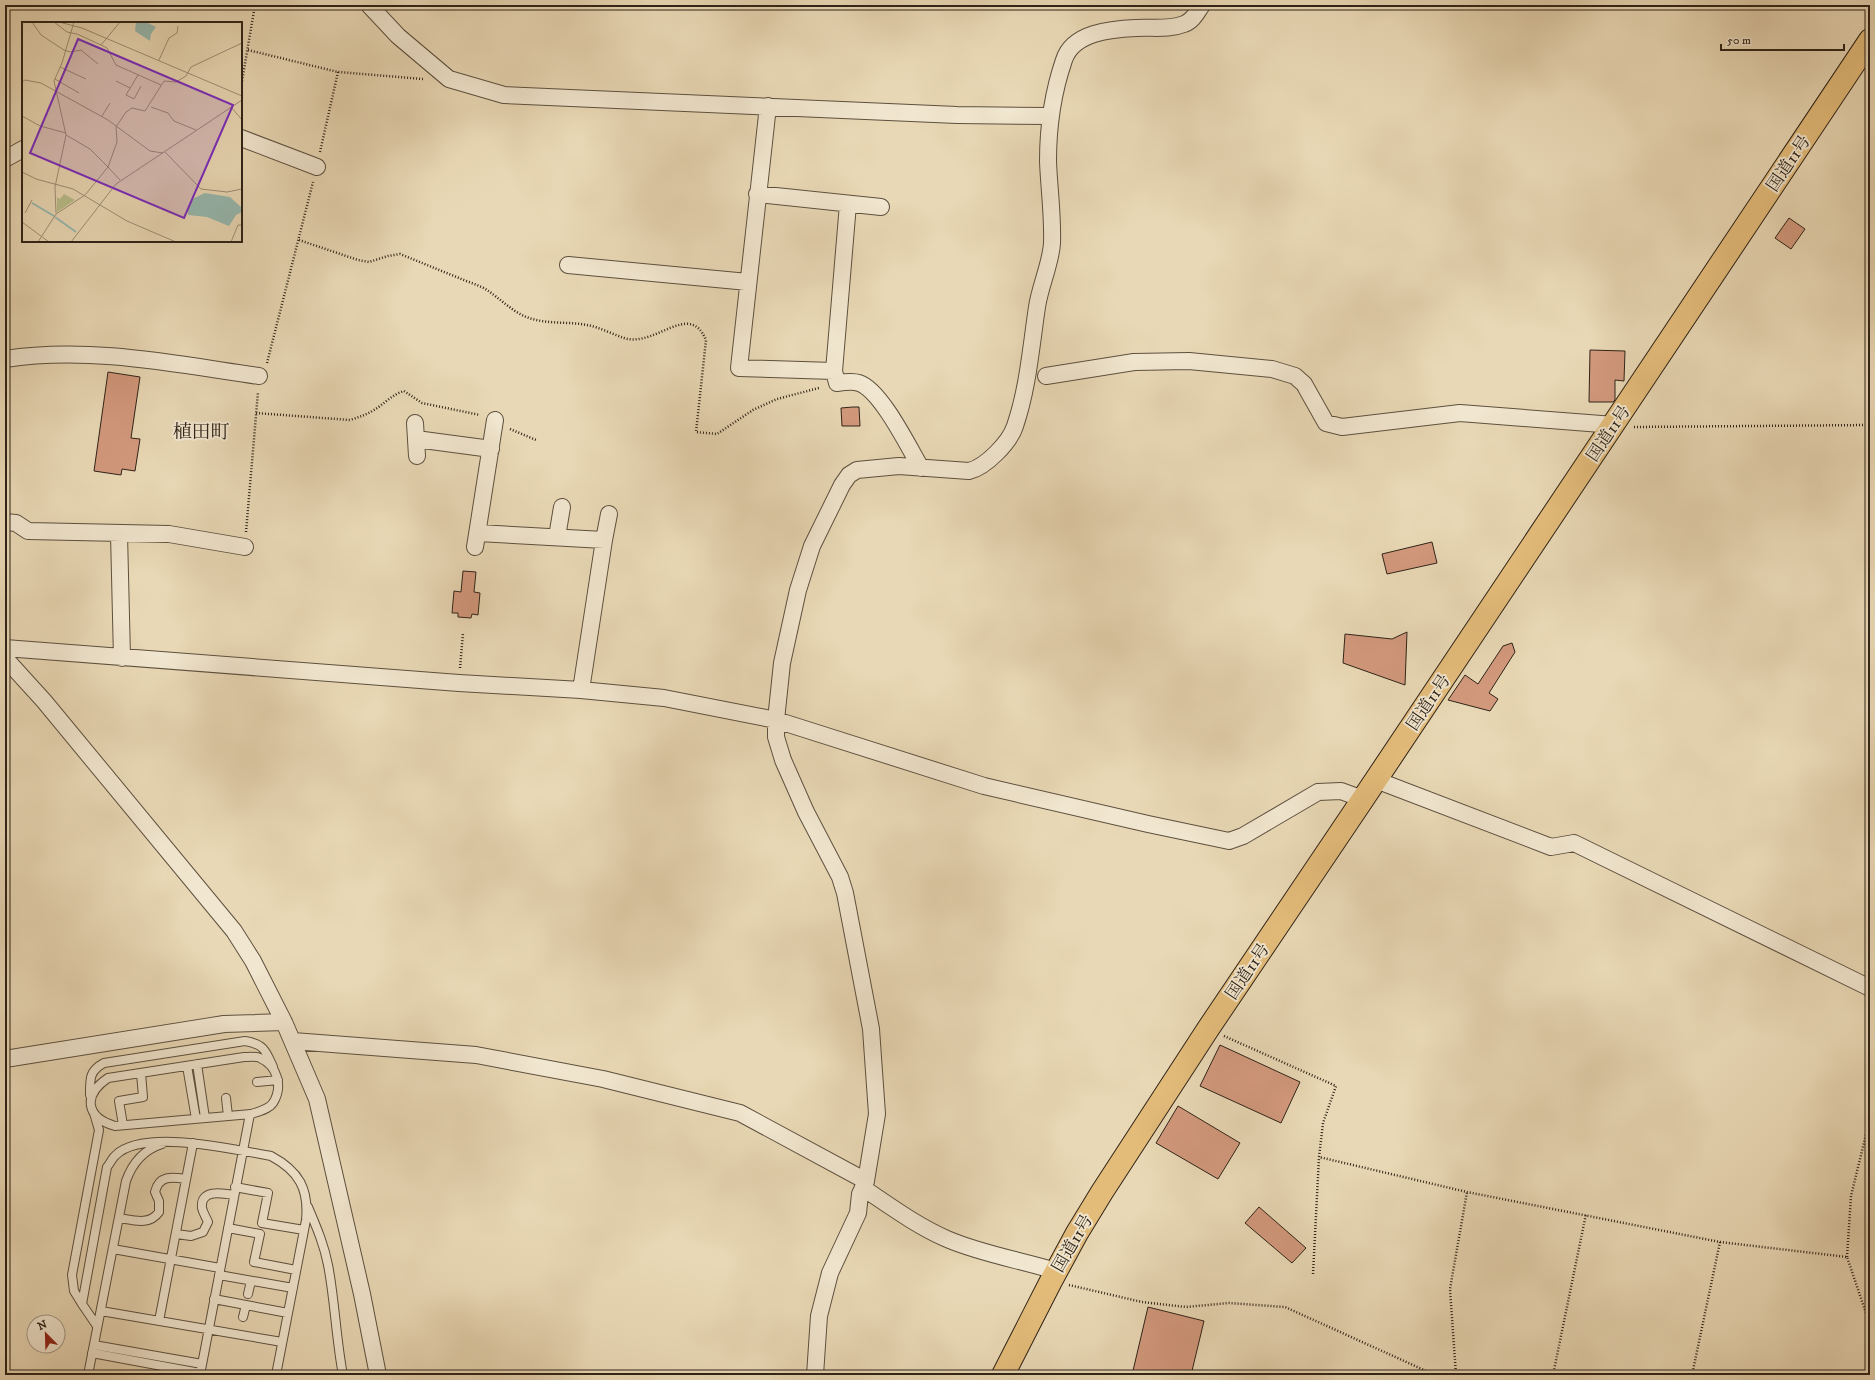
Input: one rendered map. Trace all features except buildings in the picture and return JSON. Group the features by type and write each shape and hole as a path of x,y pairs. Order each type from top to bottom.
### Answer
{"highway":[{"name":"国道11号","path":"1003,1375 1053,1276 1102,1192 1208,1029 1614,425 1870,40"}],"street":[{"path":"369,5 398,36 449,79 504,95 957,114 1050,116"},
{"path":"815,1375 819,1316 830,1273 858,1213 860,1194 865,1184 877,1114 871,1037 845,893 840,877 806,812 783,760 776,737 776,720 782,664 798,590 812,546 842,485 849,475 857,470 899,466 969,471 976,470 987,462 1000,449 1015,427 1031,359 1037,306 1052,244 1048,160 1050,116 1064,58 1073,45 1103,31 1136,28 1172,28 1184,24 1192,20 1202,5"},
{"path":"768,106 757,194 739,368 836,377 859,383 871,391 897,426 921,468"},
{"path":"242,138 317,167"},
{"path":"5,159 22,150"},
{"path":"757,194 881,207"},
{"path":"836,377 848,204"},
{"path":"568,265 748,282"},
{"path":"5,359 35,354 117,356 259,376"},
{"path":"1046,376 1134,362 1189,361 1228,364 1272,369 1295,376 1304,384 1326,424 1342,427 1460,413 1614,425"},
{"path":"495,420 476,540 558,537 604,540"},
{"path":"417,456 415,431 491,450"},
{"path":"558,537 562,507"},
{"path":"581,690 609,514"},
{"path":"5,522 16,523 28,531 169,534 245,546"},
{"path":"119,534 122,658"},
{"path":"5,648 459,683 581,690 664,698 776,720 984,786 1148,824 1229,840 1243,836 1318,792 1341,791 1363,799"},
{"path":"5,658 44,701 234,931 253,960 293,1041 316,1099 360,1286 378,1375"},
{"path":"1376,780 1551,847 1574,843 1870,988"},
{"path":"5,1059 224,1024 284,1022"},
{"path":"293,1041 476,1055 603,1079 740,1113 865,1184 917,1223 947,1239 1053,1276"}],"lane":[{"path":"94,1113 103,1122 114,1126 250,1114 261,1111 272,1104 278,1090 278,1079 264,1048 254,1042 245,1041 104,1063 96,1068 90,1078 90,1104 100,1130 72,1275 74,1291 97,1326"},
{"path":"90,1104 93,1090 108,1078 244,1057 259,1058 271,1066 278,1079"},
{"path":"197,1064 205,1118"},
{"path":"188,1066 196,1119"},
{"path":"123,1126 119,1101 143,1097 140,1073"},
{"path":"257,1082 278,1079"},
{"path":"226,1098 228,1116"},
{"path":"92,1353 200,1374 250,1114"},
{"path":"82,1304 107,1167 116,1154 133,1146 179,1141 271,1156 285,1163 296,1175 304,1190 307,1205 320,1233 328,1264 334,1304 338,1349 343,1375"},
{"path":"88,1375 126,1182 130,1170 139,1157 146,1152 160,1145 179,1141"},
{"path":"159,1321 193,1143"},
{"path":"119,1218 139,1221 151,1219 159,1212 159,1201 155,1192 160,1181 164,1178 186,1179"},
{"path":"176,1234 191,1236 203,1232 208,1222 202,1208 203,1199 212,1193 234,1191 268,1193 262,1222 304,1230"},
{"path":"276,1375 304,1230 307,1205"},
{"path":"228,1228 260,1234 254,1262 296,1270"},
{"path":"113,1249 219,1271 250,1281 293,1288"},
{"path":"248,1294 250,1281"},
{"path":"214,1299 288,1313"},
{"path":"244,1317 246,1305"},
{"path":"101,1311 282,1342"},
{"path":"94,1345 202,1364"}],"path":[{"path":"242,82 255,5"},
{"path":"248,50 338,72 449,79"},
{"path":"245,546 259,376 266,368 317,167 338,72"},
{"path":"299,240 369,262 400,254 486,290 523,316 537,321 587,325 637,340 646,339 678,324 686,323 696,326 703,332 706,340 696,432 717,434 753,410 777,399 836,377"},
{"path":"256,413 350,420 373,411 398,393 404,391 422,403 478,414 495,420 520,434 536,440"},
{"path":"1614,425 1638,428 1870,425"},
{"path":"459,683 463,633"},
{"path":"1208,1029 1336,1086 1323,1123 1319,1157 1313,1274"},
{"path":"1870,1118 1851,1196 1847,1257 1870,1325"},
{"path":"1319,1157 1467,1192 1586,1214 1720,1242 1847,1257"},
{"path":"1456,1375 1450,1289 1467,1192"},
{"path":"1553,1375 1586,1214"},
{"path":"1692,1375 1720,1242"},
{"path":"1053,1276 1142,1302 1186,1307 1229,1303 1285,1307 1435,1375"}],"district":[{"name":"植田町","path":"201,431"}]}
